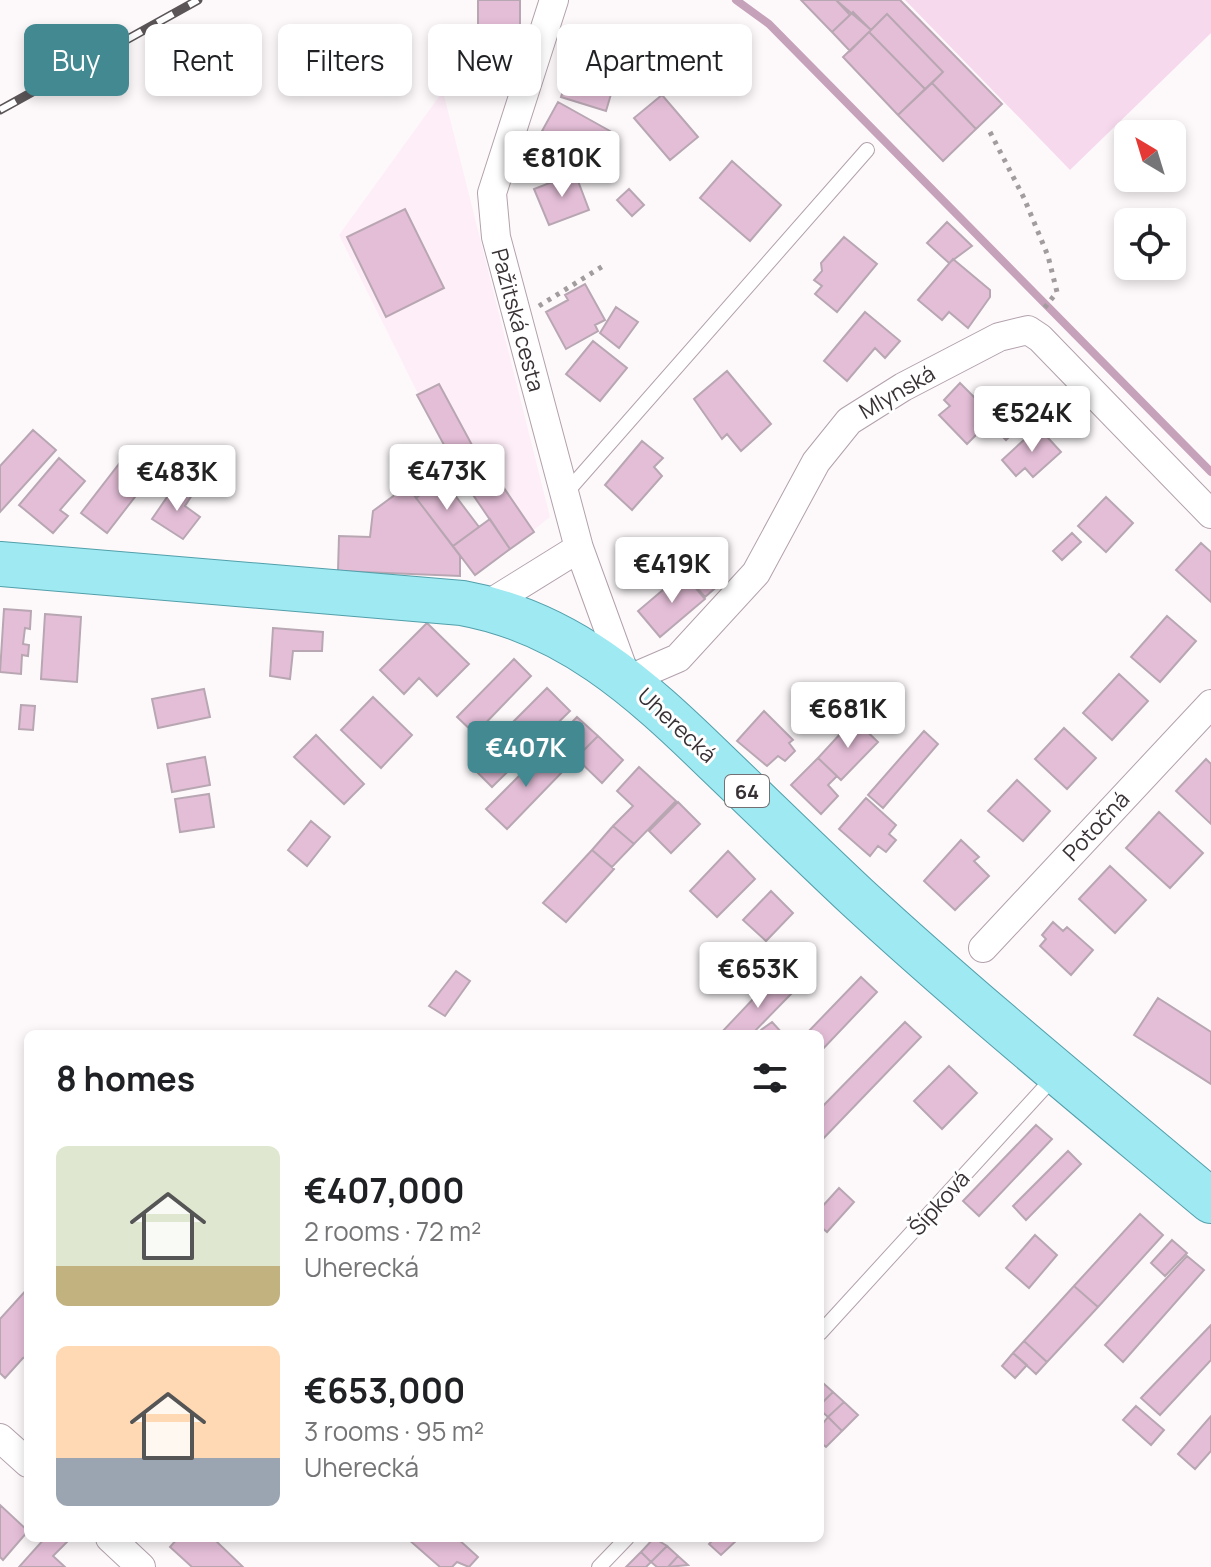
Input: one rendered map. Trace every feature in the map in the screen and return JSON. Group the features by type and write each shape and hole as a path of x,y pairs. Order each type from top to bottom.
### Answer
{"main road":[{"name":"Uherecká","path":"0,564 484,607 577,644 627,680 859,898 1058,1073 1211,1200"}],"street":[{"name":"Pažitská cesta","path":"554,0 492,193 496,237 579,548 627,680"},
{"name":"Mlynská","path":"627,680 678,658 756,573 816,462 849,421 903,387 999,337 1028,330 1040,338 1211,514"},
{"path":"484,607 579,548"},
{"name":"Potočná","path":"983,948 1211,704"},
{"path":"0,1438 24,1459"}],"lane":[{"path":"565,494 867,150"},
{"name":"Šípková","path":"824,1329 1058,1073"},
{"path":"599,1567 623,1542"}],"path":[{"path":"990,132 1048,256 1057,292 1054,298"},
{"path":"518,321 573,282 603,266"}],"shaded area":[{"path":"905,0 1211,0 1211,33 1121,120 1114,120 1114,127 1070,170"},
{"path":"439,96 444,96 550,517 510,549 456,470 339,235"}],"building":[{"path":"478,0 520,0 520,24 478,24"},
{"path":"801,0 836,0 850,15 832,32"},
{"path":"836,0 900,0 1002,104 976,129 932,83 943,72 887,14 871,30"},
{"path":"853,12 871,30 850,51 832,32"},
{"path":"887,14 943,72 925,89 869,32"},
{"path":"869,32 925,89 898,115 843,57"},
{"path":"932,83 976,129 943,161 898,115"},
{"path":"561,96 610,96 606,111"},
{"path":"663,96 698,137 670,160 634,118"},
{"path":"558,102 610,131 593,157 542,131"},
{"path":"732,161 781,205 750,241 700,198"},
{"path":"575,173 589,210 549,225 534,189"},
{"path":"629,189 644,205 632,216 617,200"},
{"path":"405,209 444,288 386,317 347,237"},
{"path":"947,222 972,246 949,263 927,243"},
{"path":"844,237 877,264 837,312 815,294 822,286 814,280 822,271 821,263"},
{"path":"953,259 990,290 990,297 968,328 949,312 942,320 918,300"},
{"path":"585,284 605,320 595,325 598,331 566,349 546,312 568,300 565,295"},
{"path":"616,307 638,322 619,348 600,333"},
{"path":"865,312 900,341 885,358 875,348 847,381 824,361"},
{"path":"593,341 627,368 600,401 566,374"},
{"path":"727,371 771,424 741,451 727,434 722,439 694,399"},
{"path":"960,383 994,417 967,444 939,415 950,406 944,400"},
{"path":"439,384 472,445 450,456 417,395"},
{"path":"1017,409 1027,419 1006,440 996,430"},
{"path":"1038,427 1061,452 1033,477 1025,468 1016,476 1002,460"},
{"path":"33,430 56,450 0,512 0,466"},
{"path":"642,441 663,458 654,467 662,476 632,510 605,485"},
{"path":"472,445 480,453 456,470 450,456"},
{"path":"480,453 534,532 510,549 456,470"},
{"path":"59,458 85,481 60,510 68,516 53,533 19,505"},
{"path":"119,464 145,484 107,533 81,513"},
{"path":"442,478 479,527 453,546 416,498"},
{"path":"176,484 192,495 185,506 200,517 183,539 152,519"},
{"path":"407,486 460,556 460,576 338,571 339,536 370,537 373,511"},
{"path":"1106,497 1133,523 1106,552 1078,526"},
{"path":"490,519 510,549 475,575 453,546"},
{"path":"1072,533 1081,542 1062,560 1053,551"},
{"path":"1201,543 1211,552 1211,602 1176,570"},
{"path":"708,567 721,583 705,597 691,581"},
{"path":"683,573 705,599 660,637 638,611"},
{"path":"4,609 31,611 30,629 25,628 23,644 29,645 28,656 22,655 21,674 0,672"},
{"path":"45,614 81,617 77,682 41,679"},
{"path":"1167,616 1196,641 1160,682 1131,657"},
{"path":"427,623 469,664 437,696 419,678 404,694 380,670"},
{"path":"273,628 323,632 322,651 293,651 290,679 270,676"},
{"path":"514,659 531,676 475,734 457,717"},
{"path":"1119,674 1148,701 1112,740 1083,713"},
{"path":"547,688 570,711 492,787 470,765"},
{"path":"204,689 210,717 158,728 152,699"},
{"path":"373,697 412,735 381,768 341,730"},
{"path":"21,705 35,706 33,730 19,729"},
{"path":"764,711 793,740 789,743 795,751 785,761 778,756 767,766 737,741"},
{"path":"577,717 598,736 566,768 546,749"},
{"path":"854,719 878,742 841,780 818,758"},
{"path":"1064,728 1096,758 1067,789 1035,759"},
{"path":"924,731 938,744 883,808 868,795"},
{"path":"316,735 364,784 344,804 294,757"},
{"path":"598,736 623,760 602,783 576,758"},
{"path":"546,749 566,768 507,829 486,809"},
{"path":"205,757 210,785 172,792 167,764"},
{"path":"818,758 837,776 828,785 838,796 821,814 791,785"},
{"path":"1206,759 1211,764 1211,824 1176,791"},
{"path":"639,767 676,801 634,844 613,826 633,806 617,791"},
{"path":"1017,780 1050,811 1023,841 988,811"},
{"path":"209,794 214,827 180,832 175,799"},
{"path":"866,798 896,825 889,834 896,840 886,852 878,846 870,856 839,829"},
{"path":"678,802 700,824 671,853 649,831"},
{"path":"1159,812 1203,853 1170,888 1126,848"},
{"path":"311,821 330,837 307,866 288,850"},
{"path":"613,826 634,844 612,867 592,850"},
{"path":"961,840 979,857 974,861 989,876 955,910 924,881"},
{"path":"592,850 614,869 566,922 543,903"},
{"path":"728,851 755,879 717,917 690,891"},
{"path":"1110,866 1146,900 1115,933 1079,899"},
{"path":"771,891 793,913 766,941 743,920"},
{"path":"1053,922 1063,931 1067,927 1093,950 1071,975 1040,946 1046,939 1042,935"},
{"path":"456,971 470,981 445,1016 429,1006"},
{"path":"861,977 877,992 824,1048 824,1030 810,1030"},
{"path":"773,978 791,994 756,1030 724,1030"},
{"path":"1158,998 1211,1032 1211,1084 1134,1035"},
{"path":"772,1022 779,1030 761,1030"},
{"path":"905,1022 921,1037 824,1138 824,1105"},
{"path":"949,1066 977,1093 942,1129 914,1101"},
{"path":"1036,1125 1052,1139 979,1216 963,1201"},
{"path":"1068,1151 1081,1164 1026,1220 1013,1206"},
{"path":"839,1188 854,1202 827,1232 824,1229 824,1205"},
{"path":"1140,1214 1163,1235 1098,1307 1074,1286"},
{"path":"1035,1235 1057,1255 1029,1288 1006,1268"},
{"path":"1172,1240 1187,1253 1165,1276 1151,1263"},
{"path":"1187,1256 1204,1270 1123,1362 1105,1345"},
{"path":"1074,1286 1098,1307 1047,1362 1024,1341"},
{"path":"24,1292 24,1358 5,1378 0,1373 0,1319"},
{"path":"1211,1325 1211,1360 1160,1415 1141,1398"},
{"path":"1024,1341 1047,1362 1036,1374 1013,1353"},
{"path":"1013,1353 1027,1365 1015,1378 1002,1366"},
{"path":"824,1384 833,1392 824,1401"},
{"path":"833,1392 844,1402 828,1417 824,1414 824,1401"},
{"path":"844,1402 858,1415 842,1431 828,1417"},
{"path":"1136,1406 1164,1430 1151,1445 1123,1420"},
{"path":"1211,1416 1211,1451 1195,1469 1178,1454"},
{"path":"828,1417 842,1431 826,1447 824,1445 824,1422"},
{"path":"0,1505 24,1527 24,1536 3,1560 0,1557"},
{"path":"41,1542 67,1542 53,1556 65,1567 19,1567"},
{"path":"174,1542 217,1542 243,1567 192,1567 170,1547"},
{"path":"411,1542 461,1542 478,1557 469,1567 457,1562 452,1567 440,1567"},
{"path":"650,1542 667,1546 651,1562 641,1552"},
{"path":"711,1542 735,1542 721,1555 709,1544"},
{"path":"667,1546 678,1556 668,1567 657,1567 651,1562"},
{"path":"641,1552 651,1562 646,1567 626,1567"},
{"path":"678,1556 688,1565 668,1567"}],"waterway":[{"path":"736,0 769,24 1211,472"}],"railway":[{"path":"0,110 198,0"}]}
